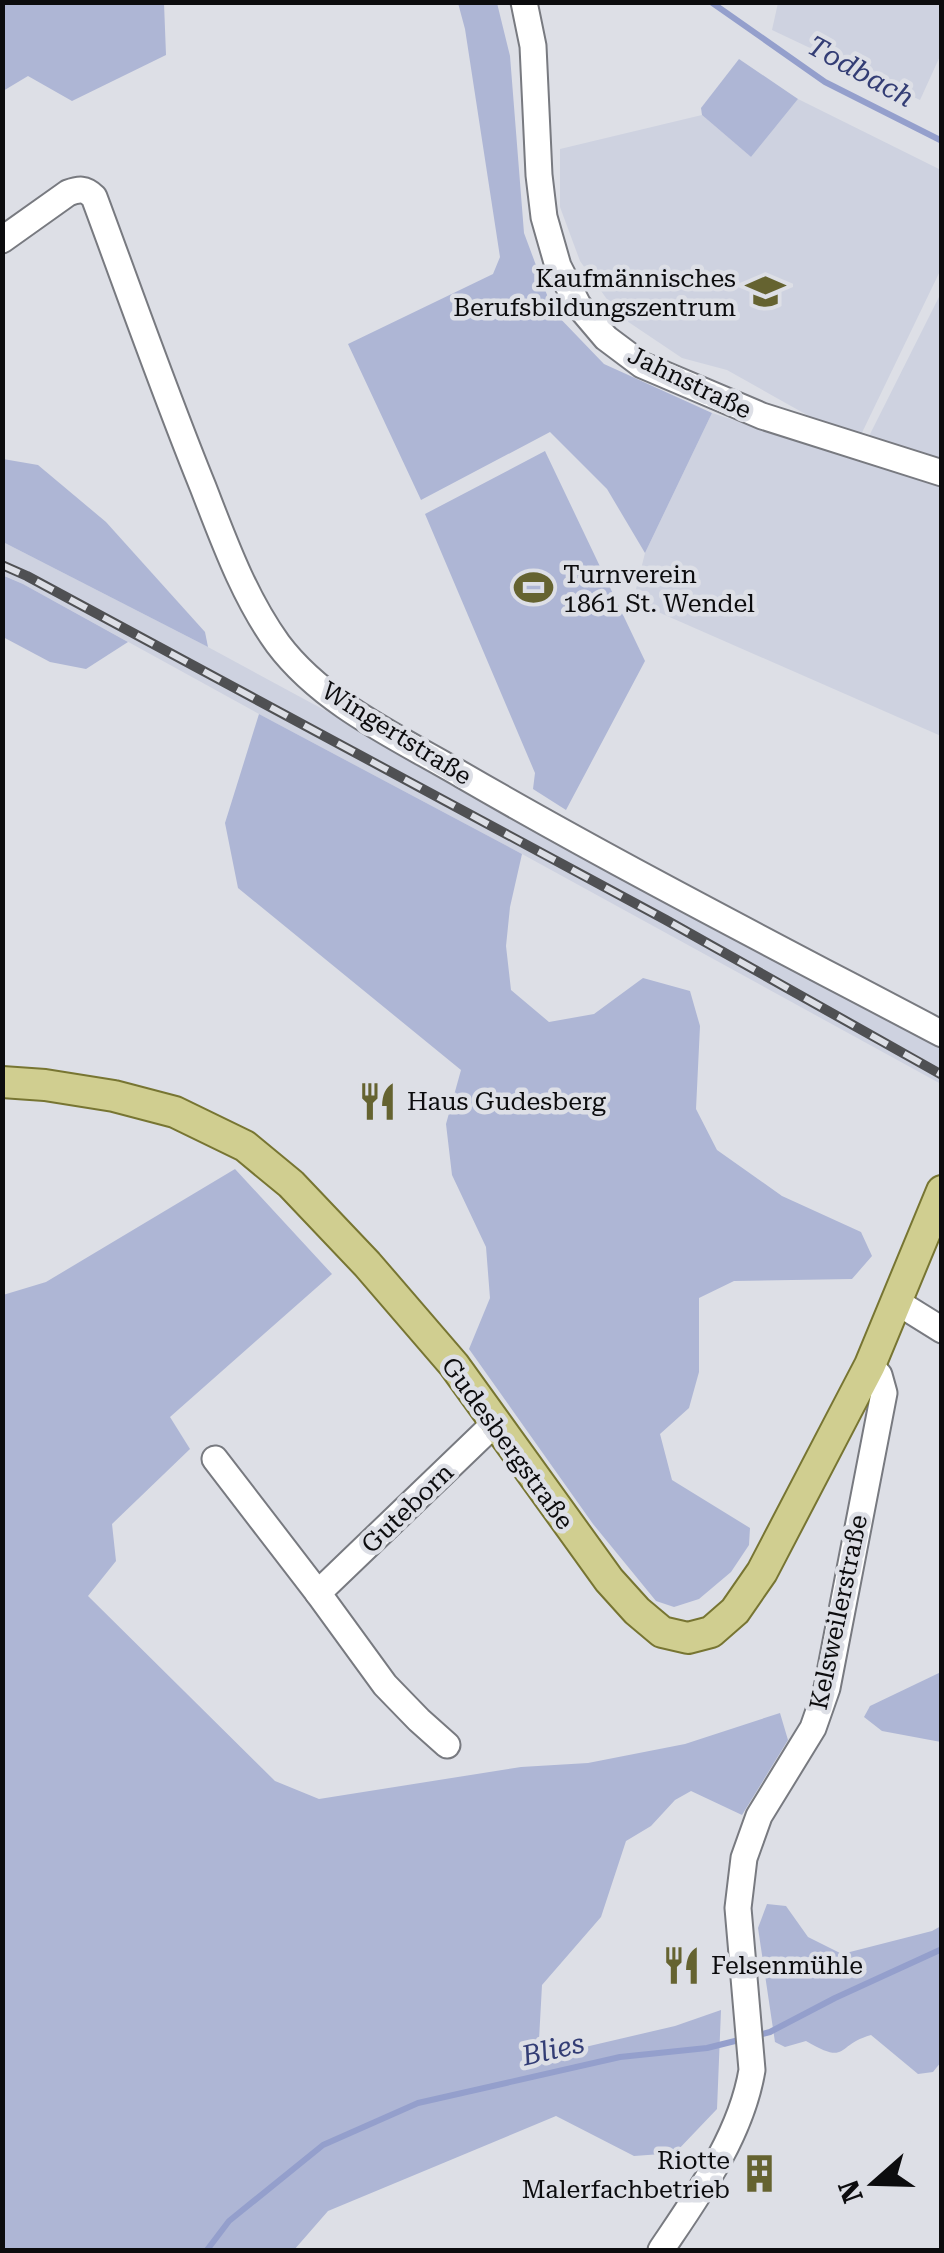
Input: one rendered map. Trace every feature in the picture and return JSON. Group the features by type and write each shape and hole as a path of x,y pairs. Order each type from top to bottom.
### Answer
{"main road":[{"name":"Gudesbergstraße","path":"2,1082 114,1096 175,1112 245,1146 292,1184 454,1366 609,1580 636,1611 662,1632 688,1638 711,1632 735,1611 762,1572 870,1365"},
{"path":"870,1365 942,1191"}],"street":[{"name":"Jahnstraße","path":"524,2 533,46 544,217 558,266 578,304 606,338 642,365 744,409 942,473"},
{"name":"Wingertstraße","path":"2,240 68,193 79,189 94,197 185,444 236,568 264,622 304,673 350,709 538,819 942,1034"},
{"path":"897,1302 942,1330"},
{"name":"Kelsweilerstraße","path":"661,2250 727,2143 748,2094 752,2070 738,1908 744,1858 759,1816 813,1728 827,1688 884,1393 870,1365"},
{"name":"Guteborn","path":"318,1593 496,1422"},
{"path":"215,1459 386,1686 447,1745"}],"shaded area":[{"path":"3,2 164,3 166,55 72,101 28,76 3,91"},
{"path":"458,3 497,3 510,56 524,233 553,311 604,364 712,413 645,553 607,489 550,432 421,500 348,344 493,274 500,257"},
{"path":"778,3 941,3 941,54 920,100 772,30"},
{"path":"739,59 798,99 751,157 702,115 701,108"},
{"name":"Kaufmännisches Berufsbildungszentrum","path":"798,99 941,170 941,269 857,443 727,370 682,358 618,315 580,261 560,207 560,149 702,115 751,157"},
{"path":"941,293 941,736 649,608 636,589 645,553 712,413 857,460"},
{"name":"Turnverein 1861 St. Wendel","path":"545,451 645,661 566,810 533,789 535,773 425,514"},
{"path":"3,459 38,465 106,522 205,632 208,647 3,542"},
{"path":"3,542 208,647 941,1039 941,1084 3,575"},
{"path":"2,575 128,642 86,669 50,662 3,637"},
{"path":"259,714 522,854 506,946 511,990 549,1022 594,1014 643,978 690,991 700,1026 696,1109 717,1150 782,1196 861,1232 872,1256 852,1279 734,1281 699,1298 699,1372 689,1408 660,1434 672,1480 750,1528 749,1545 731,1572 699,1599 674,1607 656,1601 593,1524 469,1349 490,1298 486,1247 452,1175 446,1124 461,1070 238,888 225,823"},
{"path":"235,1169 332,1274 170,1417 190,1449 112,1524 116,1561 88,1596 275,1781 319,1799 521,1767 588,1763 685,1744 780,1713 788,1740 742,1815 691,1791 675,1800 651,1826 626,1841 601,1917 542,1985 538,2058 675,2026 721,2010 717,2109 675,2153 634,2156 556,2116 328,2211 294,2250 3,2250 3,1295 46,1282"},
{"path":"941,1672 941,1742 882,1731 864,1717 870,1706"},
{"path":"767,1904 786,1906 808,1937 842,1954 941,1926 941,2062 933,2072 918,2074 871,2035 836,2053 806,2041 785,2047 775,2042 758,1928"}],"waterway":[{"name":"Todbach","path":"711,2 825,82 942,141"},
{"name":"Blies","path":"755,2036 942,1949"},
{"name":"Blies","path":"207,2250 229,2221 323,2145 418,2103 620,2057 707,2048 743,2039"}],"railway":[{"path":"2,565 666,920 942,1075"}],"place":[{"name":"Kaufmännisches Berufsbildungszentrum","path":"766,292"},
{"name":"Turnverein 1861 St. Wendel","path":"533,588"},
{"name":"Haus Gudesberg","path":"377,1101"},
{"name":"Felsenmühle","path":"681,1965"},
{"name":"Riotte Malerfachbetrieb","path":"760,2174"}]}
